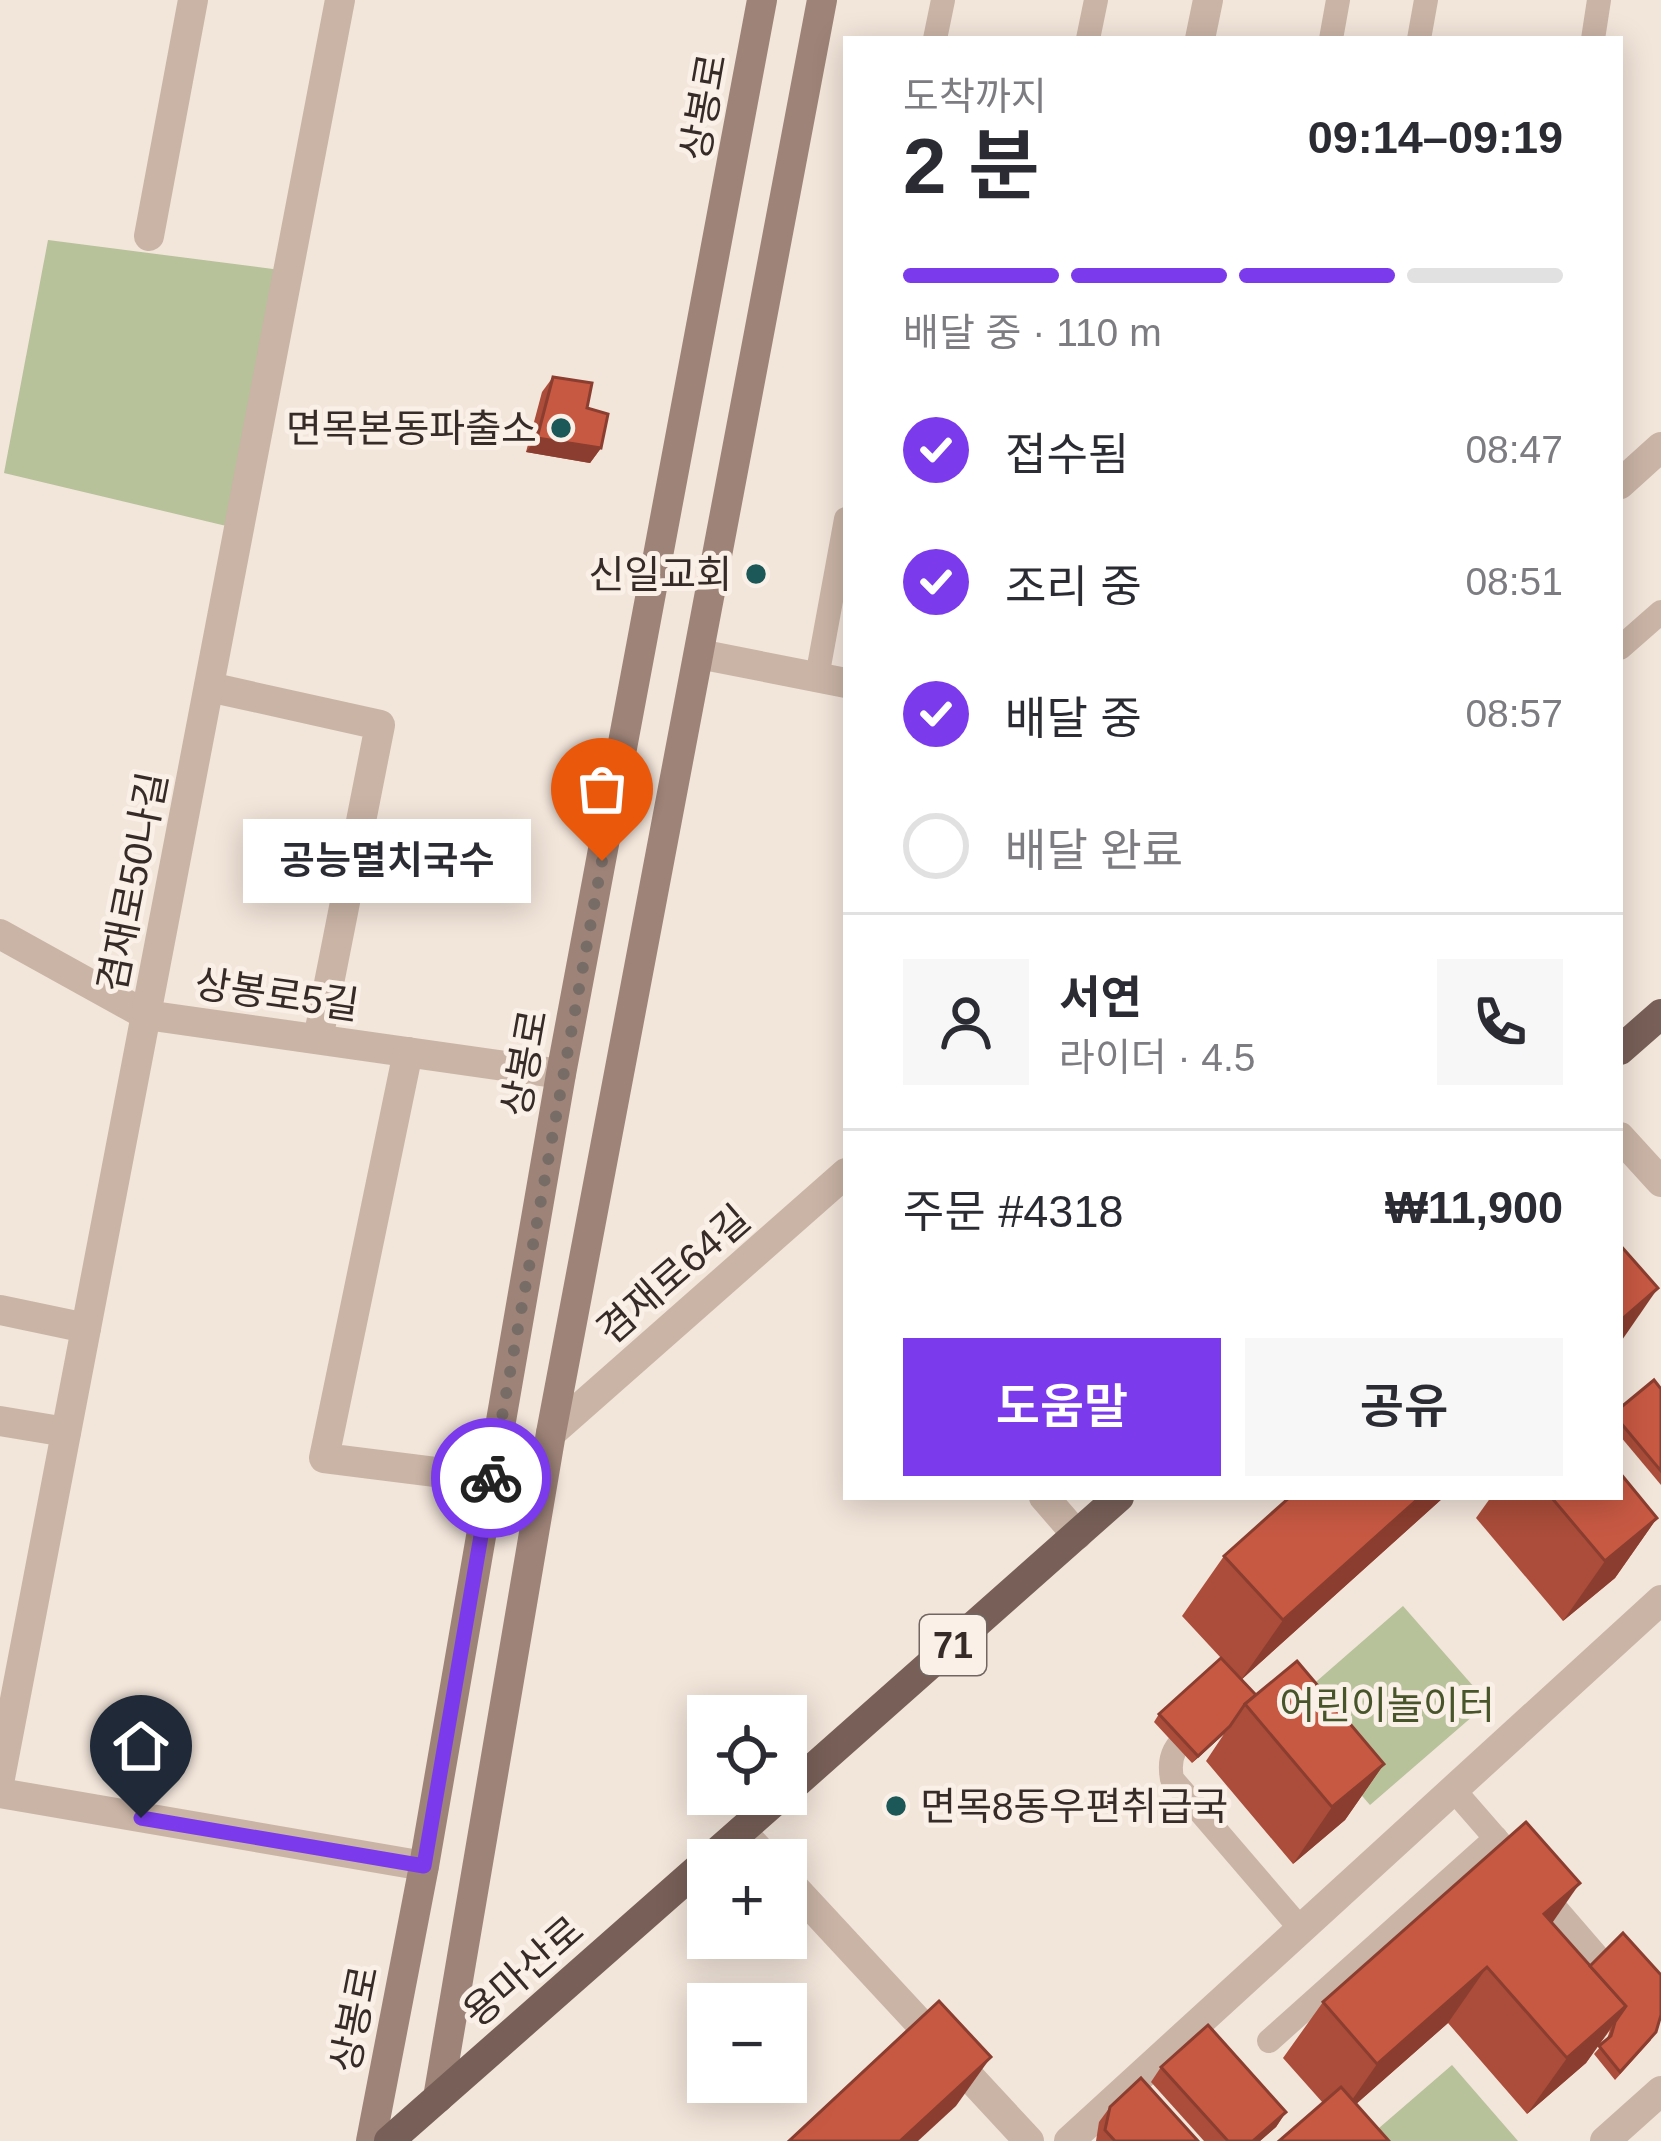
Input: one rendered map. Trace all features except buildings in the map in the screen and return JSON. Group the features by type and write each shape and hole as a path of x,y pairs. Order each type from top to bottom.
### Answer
{"main road":[{"name":"상봉로","path":"371,2141 424,1866 561,1074 762,0"},
{"path":"438,2098 551,1433 822,0"},
{"path":"1623,1047 1661,1014"},
{"name":"용마산로","path":"807,1774 1116,1500"},
{"name":"용마산로","path":"732,1839 760,1815"},
{"name":"용마산로","path":"389,2141 687,1879"}],"street":[{"path":"149,236 193,0"},
{"name":"겸재로50나길","path":"0,1778 340,0"},
{"path":"1201,36 1208,0"},
{"path":"1624,471 1661,447"},
{"path":"699,654 831,680"},
{"path":"208,687 380,724 318,1039"},
{"name":"상봉로5길","path":"0,934 146,1015 561,1074"},
{"path":"408,1052 324,1458 491,1479"},
{"path":"1623,1140 1661,1182"},
{"name":"겸재로64길","path":"551,1433 843,1176"},
{"path":"0,1310 86,1328"},
{"path":"0,1421 66,1432"},
{"path":"1047,1500 1077,1535"},
{"path":"1069,2141 1661,1600"},
{"path":"0,1793 424,1866"},
{"path":"741,1831 748,1839"},
{"path":"807,1902 1029,2141"},
{"path":"1605,2141 1661,2091"}],"lane":[{"path":"936,36 943,0"},
{"path":"1089,36 1096,0"},
{"path":"1332,36 1338,0"},
{"path":"1420,36 1426,0"},
{"path":"1593,36 1599,0"},
{"path":"831,680 843,551"},
{"path":"1623,645 1661,612"},
{"path":"1225,1702 1174,1747 1168,1761 1172,1779 1300,1928"},
{"path":"1452,1788 1598,1956"},
{"path":"1269,2041 1496,1838"}],"green space":[{"path":"48,240 288,271 239,529 4,473"},
{"name":"어린이놀이터","path":"1403,1606 1488,1703 1370,1805 1286,1708"},
{"path":"1452,2065 1518,2141 1364,2141"}],"way so far":[{"path":"491,1478 602,861"}],"place":[{"name":"면목본동파출소","path":"561,428"},
{"name":"신일교회","path":"756,574"},
{"name":"공능멸치국수","path":"602,861"},
{"name":"면목8동우편취급국","path":"896,1806"}],"route":[{"path":"141,1818 424,1866 491,1478"}]}
